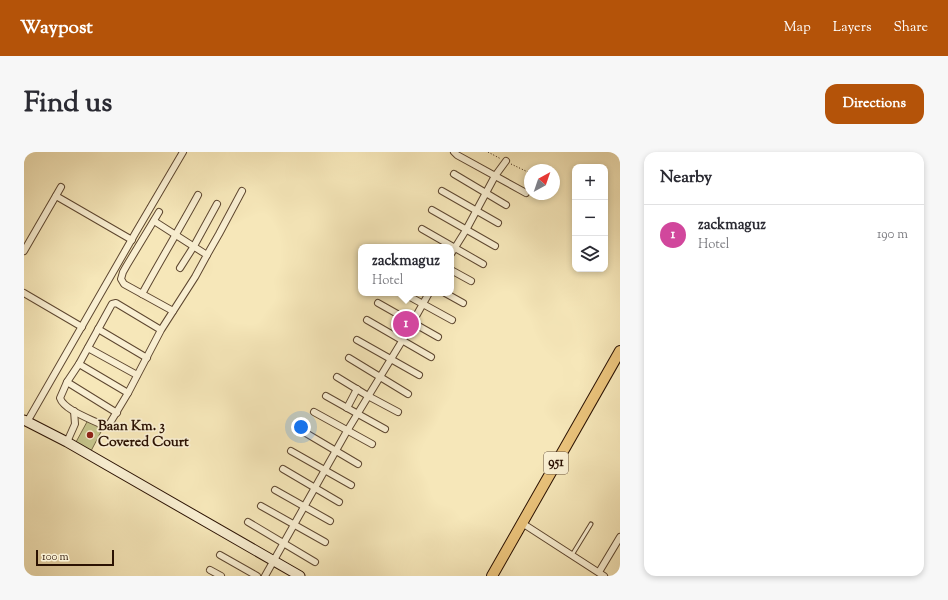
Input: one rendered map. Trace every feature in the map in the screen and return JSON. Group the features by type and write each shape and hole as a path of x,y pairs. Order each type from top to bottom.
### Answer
{"main road":[{"name":"951","path":"492,576 620,351"}],"street":[{"path":"183,152 82,327 25,421 67,442 300,576"},
{"path":"454,152 524,192"},
{"path":"483,264 454,248 506,161"},
{"path":"454,174 506,205"},
{"path":"24,251 61,187"},
{"path":"161,330 116,303 112,304 79,364 67,382 60,398 62,404 106,426 112,420 128,394 161,330 195,277 242,191"},
{"path":"442,191 498,223"},
{"path":"142,294 198,195"},
{"path":"56,196 132,240"},
{"path":"180,268 217,204"},
{"path":"432,210 495,246"},
{"path":"159,212 127,265 122,276 122,281 124,284 173,311"},
{"path":"154,221 207,255"},
{"path":"422,229 447,244"},
{"path":"454,272 471,281"},
{"path":"24,294 82,327"},
{"path":"408,296 452,320"},
{"path":"265,576 336,451 427,296"},
{"path":"450,296 463,303"},
{"path":"378,303 438,337"},
{"path":"367,320 431,357"},
{"path":"98,329 147,358"},
{"path":"357,340 419,375"},
{"path":"88,348 137,375"},
{"path":"349,358 408,394"},
{"path":"79,364 128,394"},
{"path":"337,377 398,412"},
{"path":"67,382 116,413"},
{"path":"347,408 357,389"},
{"path":"326,396 385,429"},
{"path":"74,411 75,424"},
{"path":"314,412 372,444"},
{"path":"67,442 75,424 85,416"},
{"path":"304,432 358,464"},
{"path":"291,451 351,486"},
{"path":"283,469 339,502"},
{"path":"275,490 330,521"},
{"path":"261,506 325,542"},
{"path":"248,522 315,562"},
{"path":"522,523 601,575 620,537"},
{"path":"220,555 257,576"},
{"path":"210,570 221,576"}],"lane":[{"path":"572,555 591,524"}],"shaded area":[{"name":"Baan Km. 3 Covered Court","path":"88,420 103,428 91,451 76,442"}],"place":[{"name":"zackmaguz","path":"406,324"},
{"name":"Baan Km. 3 Covered Court","path":"90,435"}]}
